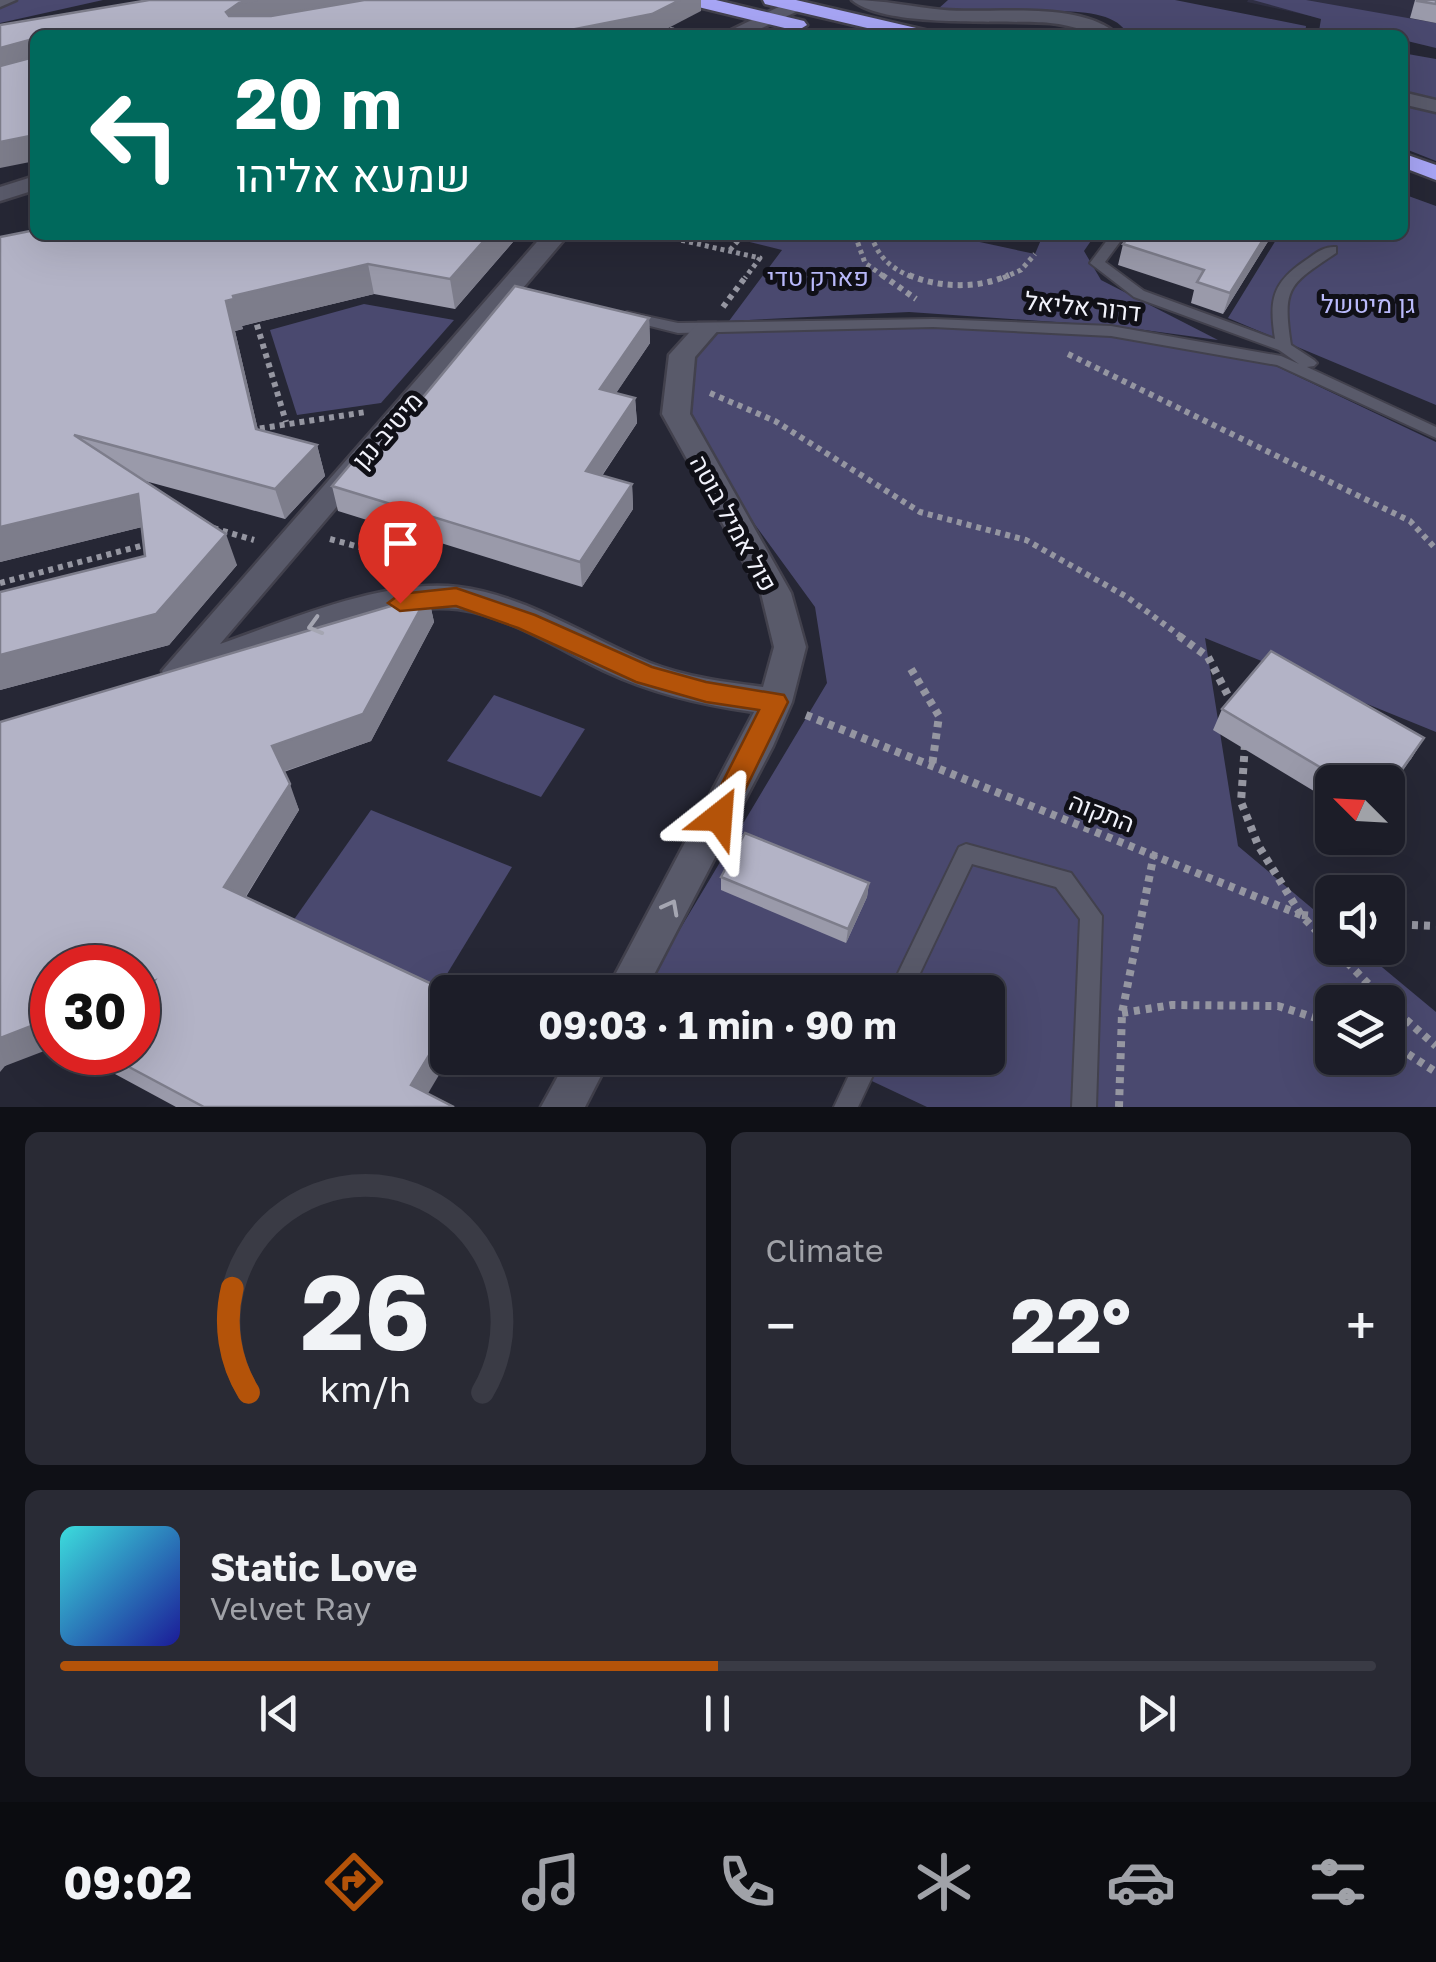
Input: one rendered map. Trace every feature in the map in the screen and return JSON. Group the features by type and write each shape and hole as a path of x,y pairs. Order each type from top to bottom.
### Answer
{"highway":[{"path":"701,2 884,30"},
{"path":"701,2 729,20 724,30"},
{"path":"778,16 825,30"},
{"path":"1408,161 1436,172"}],"street":[{"path":"861,0 943,16 1053,18 1081,22 1098,30"},
{"path":"743,30 778,16"},
{"path":"1408,99 1436,106"},
{"path":"0,194 30,185"},
{"path":"0,212 30,203"},
{"name":"מיטיב נגן","path":"178,671 552,240"},
{"path":"676,379 682,356 708,328"},
{"name":"פול אמיל בוטה","path":"634,975 756,746 775,702 790,646 776,593 676,414 676,379"},
{"path":"141,684 307,628 400,603 456,597 526,621 645,675 706,692 775,702"},
{"path":"571,1105 583,1075"}],"lane":[{"path":"1114,240 1096,263 1140,294 1284,347 1354,394"},
{"path":"1284,347 1277,304 1284,282 1332,250"},
{"name":"דרור אליאל","path":"618,314 678,328 961,323 1111,331 1282,360 1436,433"},
{"path":"908,975 966,854 1063,880 1091,916 1084,1107"},
{"path":"846,1107 861,1075"}],"path":[{"path":"655,26 675,30"},
{"path":"682,240 760,258 708,328"},
{"path":"730,250 739,240"},
{"path":"856,240 865,263 897,288 961,323"},
{"path":"871,240 885,260 906,275 945,286 977,285 1018,274 1035,254"},
{"path":"249,297 286,422"},
{"path":"1006,324 1410,520 1436,549"},
{"path":"676,379 775,420 920,512 1026,540 1127,597 1208,657 1238,716"},
{"path":"248,430 407,406"},
{"path":"193,533 212,528 284,549"},
{"path":"0,583 154,543"},
{"path":"911,668 939,716 932,766"},
{"name":"התקוה","path":"775,702 1301,915 1369,985"},
{"path":"1246,731 1241,802 1258,844 1301,915 1315,916"},
{"path":"1120,1107 1122,1013 1154,854"},
{"path":"1405,925 1436,926"},
{"path":"1122,1013 1172,1004 1278,1006 1315,1018"},
{"name":"התקוה","path":"1405,1019 1436,1046"},
{"path":"1405,1052 1436,1072"}],"shaded area":[{"path":"1436,0 1436,44 1408,38 1408,30 1373,30 1247,2"}],"green space":[{"path":"103,0 0,23 0,1"},
{"path":"948,0 1175,0 1306,26 1306,30 1124,30 1106,17 1089,13 938,9"},
{"path":"1253,0 1306,0 1436,23 1436,48 1408,41 1408,30 1319,30 1321,19"},
{"path":"1408,54 1436,59 1436,161 1408,150"},
{"name":"גן מיטשל","path":"1408,196 1436,206 1436,405 1228,318 1276,240 1408,240"},
{"name":"פארק טדי","path":"741,240 970,240 1035,254 1041,240 1092,240 1084,251 1101,280 1218,340 1115,326 909,312 729,321 782,250"},
{"path":"364,304 454,320 381,403 297,415 270,330"},
{"path":"905,326 1137,334 1265,361 1436,442 1436,732 1205,638 1238,846 1315,911 1315,965 1379,965 1404,985 1315,985 1315,1075 1405,1075 1405,986 1436,1012 1436,1107 927,1107 859,1075 1005,1075 1005,975 653,975 827,683 815,607 699,448 685,414 691,359 714,333"},
{"path":"494,695 585,729 541,797 447,761"},
{"path":"371,810 512,867 446,975 430,975 430,989 288,928"}],"building":[{"path":"149,0 257,0 239,3 226,12 229,16 271,16 364,0 680,0 652,14 570,30 30,30 30,58 29,40 0,48 0,25"},
{"path":"30,58 30,136 0,142 0,66"},
{"path":"30,231 30,240 485,240 450,279 368,264 233,296 234,299 226,301 256,429 317,445 275,489 74,435 226,534 156,614 0,655 0,592 145,556 138,494 0,527 0,237"},
{"path":"1126,240 1263,240 1230,293 1197,282 1204,270 1123,244"},
{"path":"515,286 649,318 600,389 635,398 586,471 632,484 580,562 332,486 354,460 360,462 399,417 405,419"},
{"path":"428,595 363,714 272,746 290,784 224,887 430,983 430,1054 411,1085 454,1107 204,1107 144,1075 160,1075 160,945 30,945 30,1026 0,1038 0,722"},
{"path":"1271,651 1424,738 1405,765 1316,765 1222,709"},
{"path":"745,833 869,883 848,929 721,877"}],"route":[{"path":"400,603 456,597 526,621 645,675 706,692 775,702 719,817"}]}
